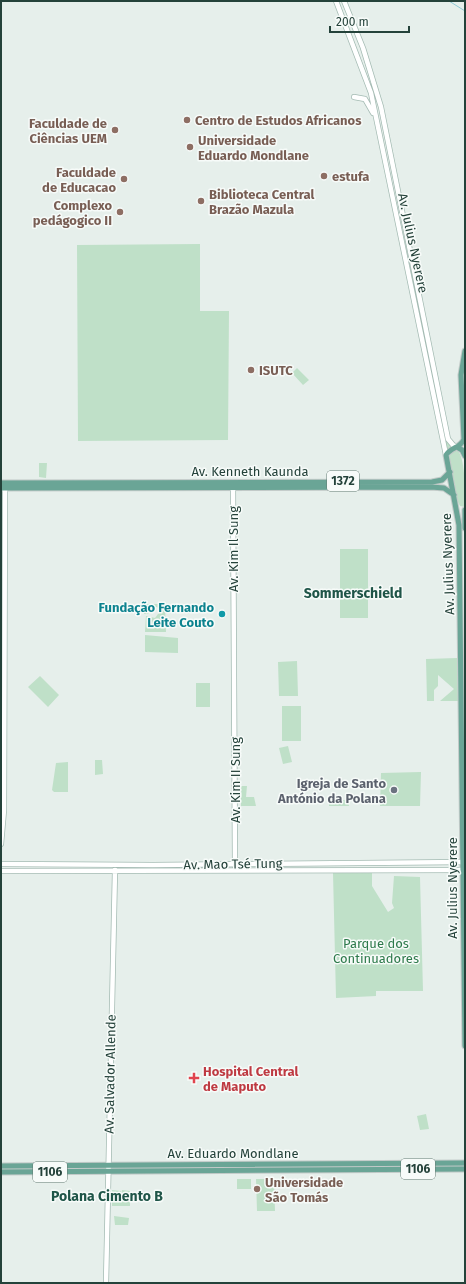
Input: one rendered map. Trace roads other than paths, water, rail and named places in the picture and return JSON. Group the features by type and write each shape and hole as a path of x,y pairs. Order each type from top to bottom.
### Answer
{"main road":[{"name":"Av. Julius Nyerere","path":"336,1 366,77 450,472 459,525 463,568 464,788 462,803 464,826 465,1046"},
{"name":"Av. Julius Nyerere","path":"344,1 363,48 374,86 393,164 448,439 450,443 457,447"},
{"path":"354,97 366,99 375,116"},
{"path":"446,455 449,450 460,445 464,439 461,374 465,351"},
{"path":"457,447 462,450 465,456"},
{"name":"Av. Kenneth Kaunda","path":"46,486 233,485 439,481 445,478 450,472"},
{"path":"1,482 46,486"},
{"name":"Av. Kenneth Kaunda","path":"46,486 225,488 233,485"},
{"name":"1372","path":"233,485 436,488 447,489 454,495"},
{"name":"Av. Kim Il Sung","path":"233,485 234,689"},
{"path":"1,844 4,810 3,488 46,486"},
{"path":"456,505 465,509"},
{"name":"Av. Julius Nyerere","path":"465,509 465,528"},
{"name":"Av. Kim II Sung","path":"234,689 236,871"},
{"name":"Av. Mao Tsé Tung","path":"1,864 235,865 464,862"},
{"name":"Av. Salvador Allende","path":"106,1283 115,864"},
{"name":"Av. Mao Tsé Tung","path":"1,871 464,870"},
{"name":"Av. Eduardo Mondlane","path":"109,1168 121,1166 465,1163"},
{"name":"Av. Eduardo Mondlane","path":"1,1166 109,1168 154,1171 465,1169"},
{"name":"1106","path":"1,1172 99,1171 109,1168"}],"waterway":[{"path":"449,1 465,11"}],"place":[{"name":"Centro de Estudos Africanos","path":"187,120"},
{"name":"Faculdade de Ciências UEM","path":"115,130"},
{"name":"Universidade Eduardo Mondlane","path":"190,147"},
{"name":"estufa","path":"324,176"},
{"name":"Faculdade de Educacao","path":"124,179"},
{"name":"Biblioteca Central Brazão Mazula","path":"201,201"},
{"name":"Complexo pedágogico II","path":"120,212"},
{"name":"ISUTC","path":"251,370"},
{"name":"Fundação Fernando Leite Couto","path":"222,614"},
{"name":"Igreja de Santo António da Polana","path":"394,790"},
{"name":"Hospital Central de Maputo","path":"194,1078"},
{"name":"Universidade São Tomás","path":"257,1189"}],"district":[{"name":"Sommerschield","path":"353,593"},
{"name":"Polana Cimento B","path":"107,1196"}],"park label":[{"name":"Parque dos Continuadores","path":"376,950"}]}
